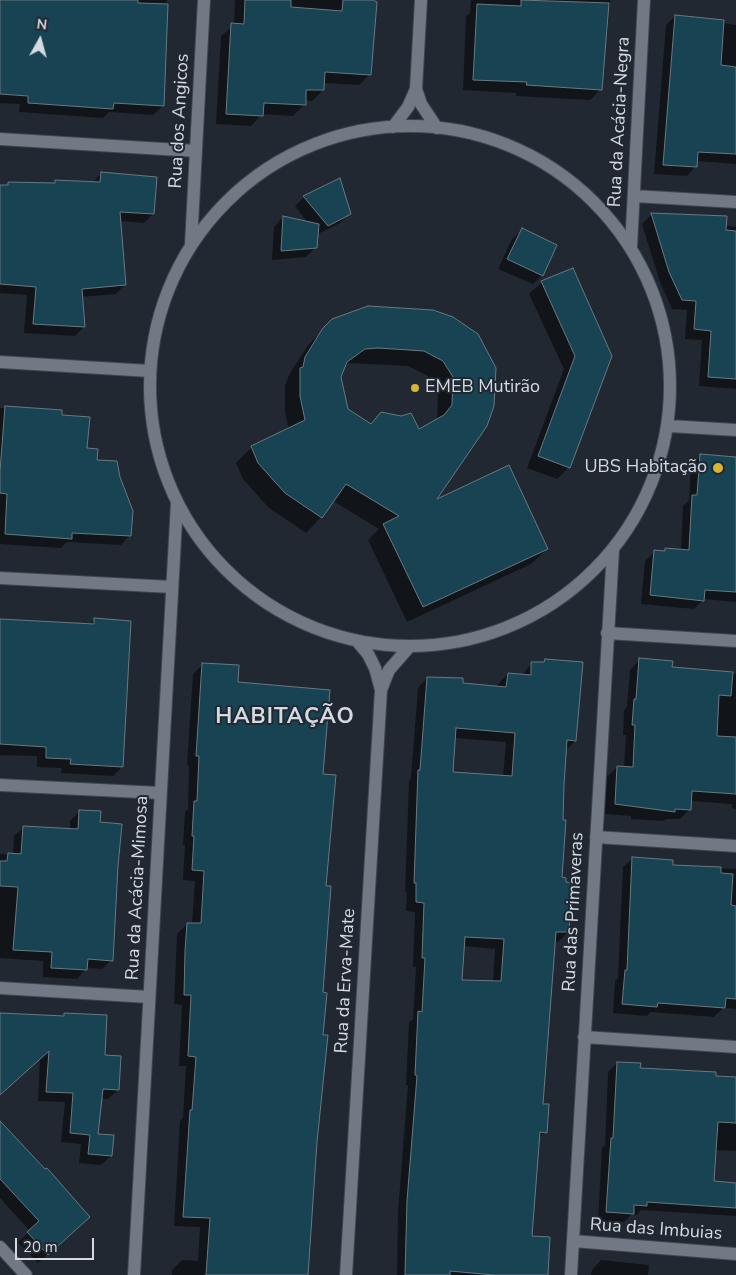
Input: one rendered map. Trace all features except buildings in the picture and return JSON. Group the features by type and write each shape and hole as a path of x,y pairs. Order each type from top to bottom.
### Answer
{"street":[{"name":"Rua dos Angicos","path":"191,244 204,0"},
{"path":"393,127 408,107 416,89 421,0"},
{"name":"Rua da Acácia-Negra","path":"631,246 644,0"},
{"path":"416,89 421,104 437,128"},
{"path":"393,127 437,128 483,137 527,154 551,168 567,178 602,210 631,246 652,288 666,333 672,379 669,426 649,492 614,550 556,602 486,635 410,646 358,641 312,627 271,606 233,577 202,543 177,502 158,452 151,416 150,371 162,305 191,244 222,206 258,175 300,151 345,134 393,127"},
{"path":"0,139 196,151"},
{"path":"634,196 736,202"},
{"path":"0,362 150,371"},
{"path":"669,426 736,430"},
{"name":"Rua da Acácia-Mimosa","path":"134,1275 177,502"},
{"name":"Rua das Primaveras","path":"571,1275 607,633 614,550"},
{"path":"0,578 172,587"},
{"path":"607,633 736,641"},
{"name":"Rua da Erva-Mate","path":"358,641 368,654 375,668 381,690"},
{"name":"Rua da Erva-Mate","path":"346,1275 381,690 389,670 410,646"},
{"path":"0,785 160,793"},
{"path":"596,837 736,846"},
{"path":"0,988 149,997"},
{"path":"584,1036 736,1047"},
{"name":"Rua das Imbuias","path":"572,1242 736,1254"},
{"path":"0,1247 26,1275"}],"place":[{"name":"EMEB Mutirão","path":"415,388"},
{"name":"UBS Habitação","path":"718,468"}],"district":[{"name":"HABITAÇÃO","path":"285,718"}]}
